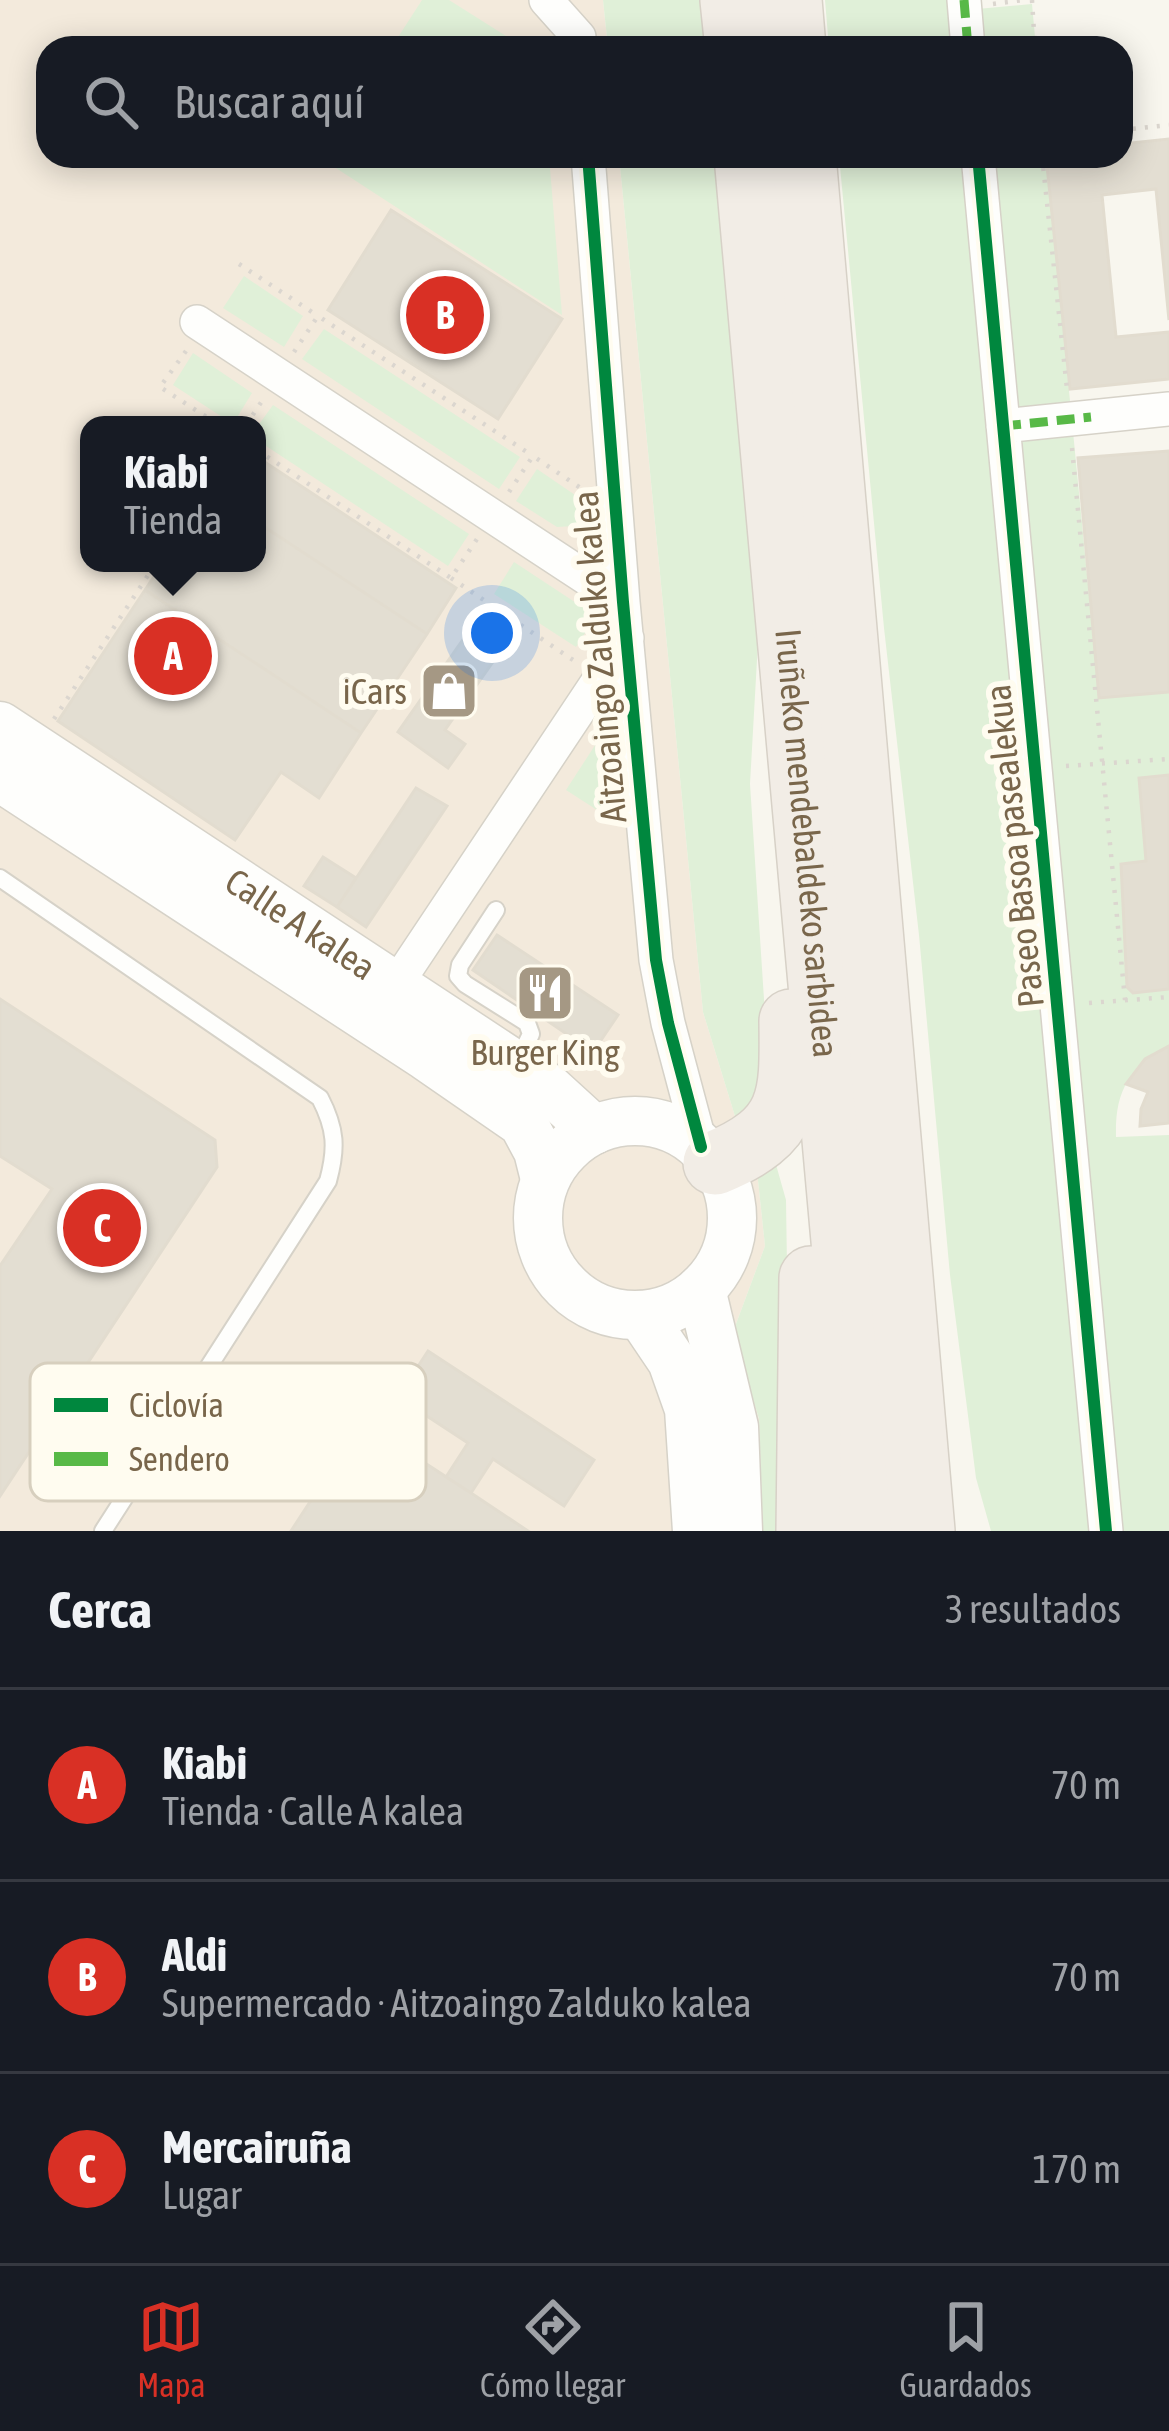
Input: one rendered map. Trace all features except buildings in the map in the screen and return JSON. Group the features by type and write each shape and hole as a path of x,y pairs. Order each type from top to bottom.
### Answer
{"highway":[{"path":"732,0 736,36"},
{"path":"790,0 793,36"},
{"name":"Iruñeko mendebaldeko sarbidea","path":"747,168 869,1531"},
{"name":"Iruñeko mendebaldeko sarbidea","path":"805,168 923,1531"},
{"path":"820,335 880,769 941,1394 968,1531"},
{"path":"708,1155 746,1150 768,1134 783,1113 791,1088 791,992 776,769 785,594"},
{"path":"808,1531 812,1178 827,1061"}],"street":[{"path":"546,0 575,36"},
{"path":"575,0 579,36"},
{"path":"964,0 967,36"},
{"name":"Aitzoaingo Zalduko kalea","path":"589,168 656,960 668,1023 708,1155"},
{"name":"Paseo Basoa pasealekua","path":"979,168 1106,1531"},
{"name":"Aitzoaingo Zalduko kalea","path":"191,337 623,602"},
{"path":"1003,425 1169,409"},
{"name":"Aitzoaingo Zalduko kalea","path":"395,986 627,638"},
{"name":"Calle A kalea","path":"24,728 548,1088 594,1130"},
{"name":"Calle A kalea","path":"0,777 523,1123 538,1151 545,1180"},
{"path":"621,1122 650,1122 677,1131 708,1155 731,1207 730,1237 720,1266 701,1289 674,1307 641,1315 609,1312 579,1298 556,1274 541,1244 538,1212 545,1180 574,1142 621,1122"},
{"path":"701,1289 734,1427 738,1531"},
{"path":"641,1315 672,1361 689,1409 697,1531"}],"lane":[{"path":"0,878 320,1099 334,1125 336,1153 328,1181 211,1363"},
{"path":"496,910 460,965 458,976 527,1023 532,1034 515,1065"},
{"path":"103,1531 122,1501"}],"path":[{"path":"1032,0 1034,36"},
{"path":"1133,129 1169,125"},
{"path":"1044,168 1080,418 1102,763 1125,1000"},
{"path":"239,264 592,495"},
{"path":"290,357 318,316"},
{"path":"191,337 160,387 204,416"},
{"path":"252,416 266,394"},
{"path":"266,456 580,664"},
{"path":"505,499 533,456"},
{"path":"451,578 480,535"},
{"path":"24,728 149,572"},
{"path":"1036,769 1169,759"},
{"path":"1060,1005 1169,997"}],"shaded area":[{"path":"0,0 603,0 607,36 36,36 36,168 620,168 703,1012 757,1171 765,1246 733,1332 759,1419 763,1531 0,1531"}],"green space":[{"path":"422,0 449,0 506,36 399,36"},
{"path":"603,0 701,0 704,36 607,36"},
{"path":"825,0 975,0 977,9 1032,4 1035,36 828,36"},
{"path":"336,168 550,168 562,315"},
{"path":"620,168 715,168 758,642 750,784 766,1030 756,1108 738,1126 703,1012"},
{"path":"840,168 1047,168 1099,697 1169,692 1169,775 1139,779 1146,861 1121,865 1127,987 1133,993 1169,989 1169,1046 1143,1063 1127,1083 1118,1107 1116,1137 1169,1135 1169,1531 991,1531 976,1478 950,1275 919,935"},
{"path":"244,276 303,316 284,347 223,308"},
{"path":"324,329 520,457 499,489 302,359"},
{"path":"193,353 252,393 238,416 221,416 173,385"},
{"path":"273,405 469,534 448,566 266,446 265,416"},
{"path":"537,469 578,497 583,515 574,526 557,527 516,501"},
{"path":"514,562 596,616 576,647 494,594"},
{"path":"601,736 611,819 566,790"},
{"path":"773,1154 786,1200 791,1531 763,1531 759,1419 733,1332 765,1246 757,1171"}],"marked path":[{"path":"964,0 967,36"},
{"path":"1003,426 1091,417"}],"cycle path":[{"path":"589,168 656,960 701,1147"},
{"path":"979,168 1106,1531"}],"place":[{"name":"Aldi","path":"445,315"},
{"name":"Kiabi","path":"173,656"},
{"name":"iCars","path":"449,691"},
{"name":"Burger King","path":"545,993"},
{"name":"Mercairuña","path":"102,1228"}]}
